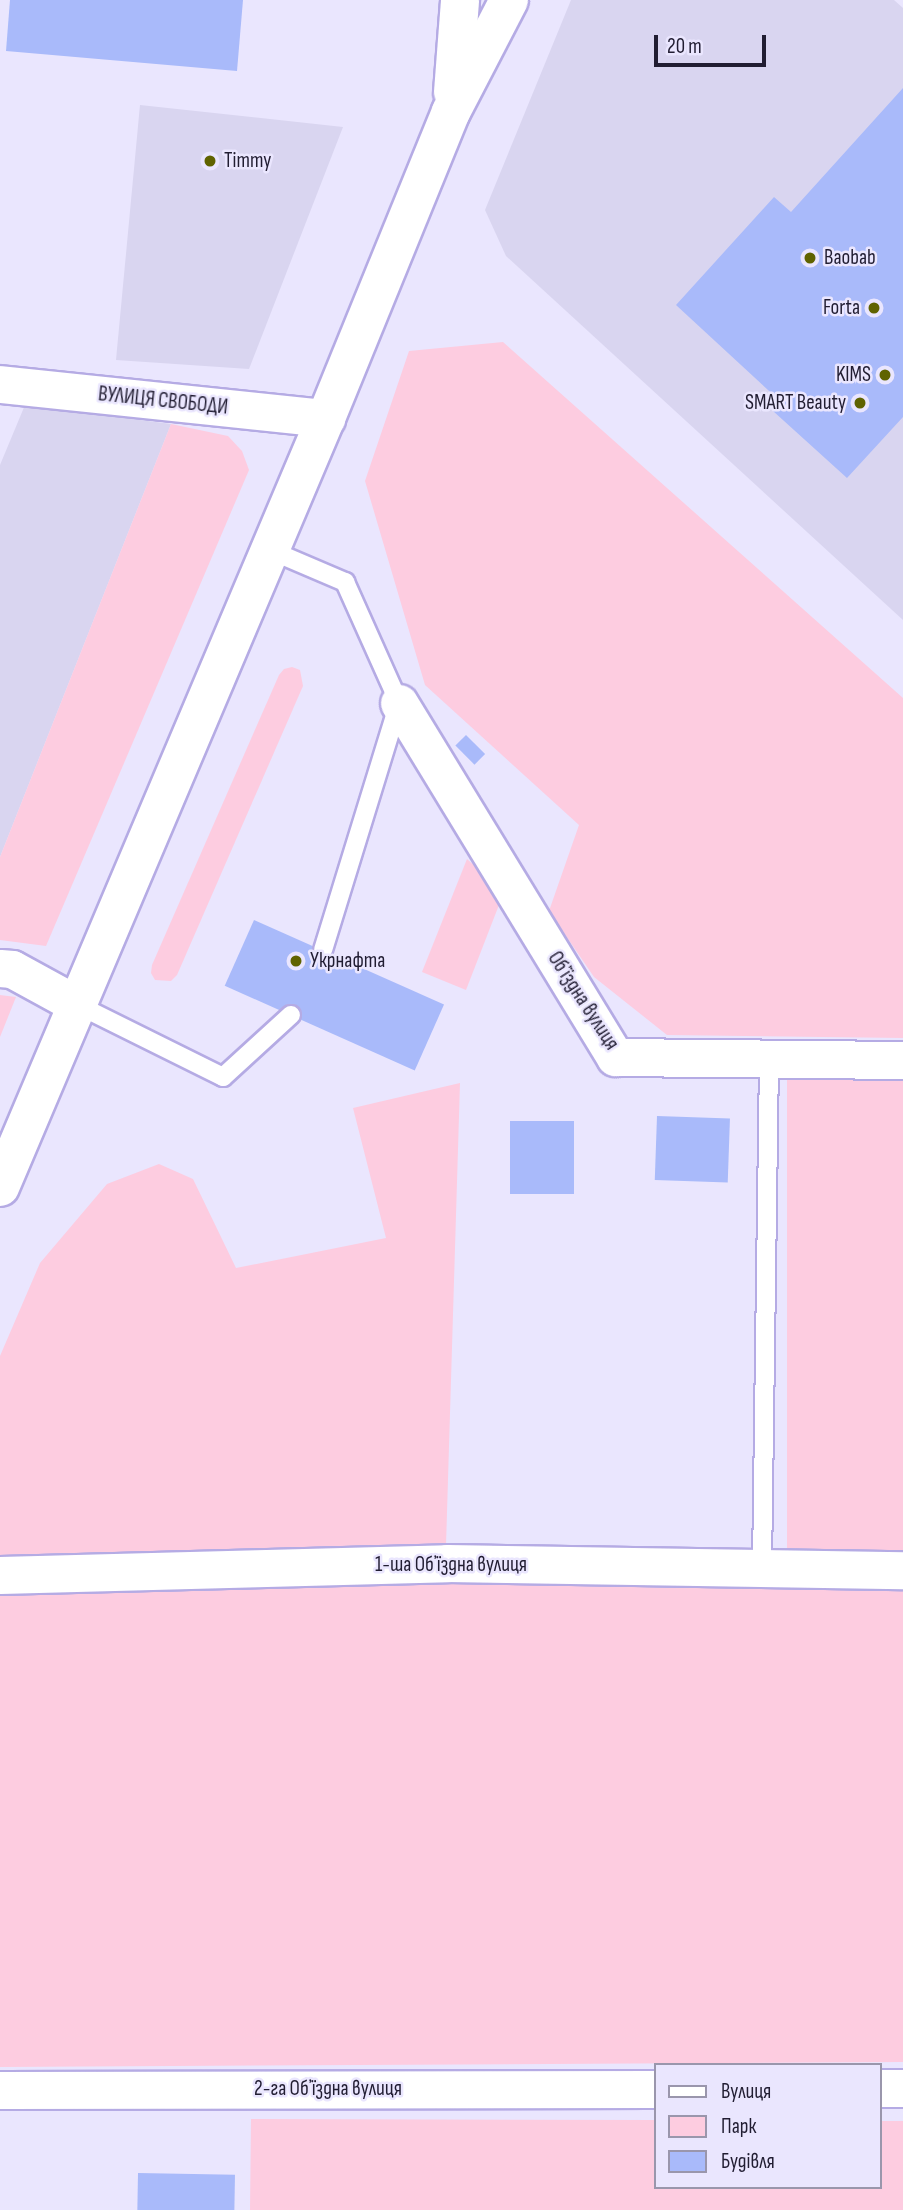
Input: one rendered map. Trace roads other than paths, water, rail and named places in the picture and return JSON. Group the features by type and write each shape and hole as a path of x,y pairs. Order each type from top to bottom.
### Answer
{"main road":[{"path":"451,112 460,0"},
{"path":"0,1187 326,418 451,112 509,0"}],"street":[{"name":"ВУЛИЦЯ СВОБОДИ","path":"0,384 326,418"},
{"name":"Обʼїздна вулиця","path":"399,703 615,1057 903,1060"},
{"path":"0,968 12,969 78,1005"},
{"name":"1-ша Обʼїздна вулиця","path":"0,1575 447,1563 903,1570"},
{"path":"882,2088 903,2088"},
{"name":"2-га Обʼїздна вулиця","path":"0,2090 654,2089"}],"lane":[{"path":"270,550 345,582 399,703 323,950"},
{"path":"78,1005 223,1077 290,1015"},
{"path":"762,1567 769,1058"}],"place":[{"name":"Timmy","path":"210,161"},
{"name":"Baobab","path":"810,258"},
{"name":"Forta","path":"874,308"},
{"name":"KIMS","path":"885,375"},
{"name":"SMART Beauty","path":"860,403"},
{"name":"Укрнафта","path":"296,961"}]}
